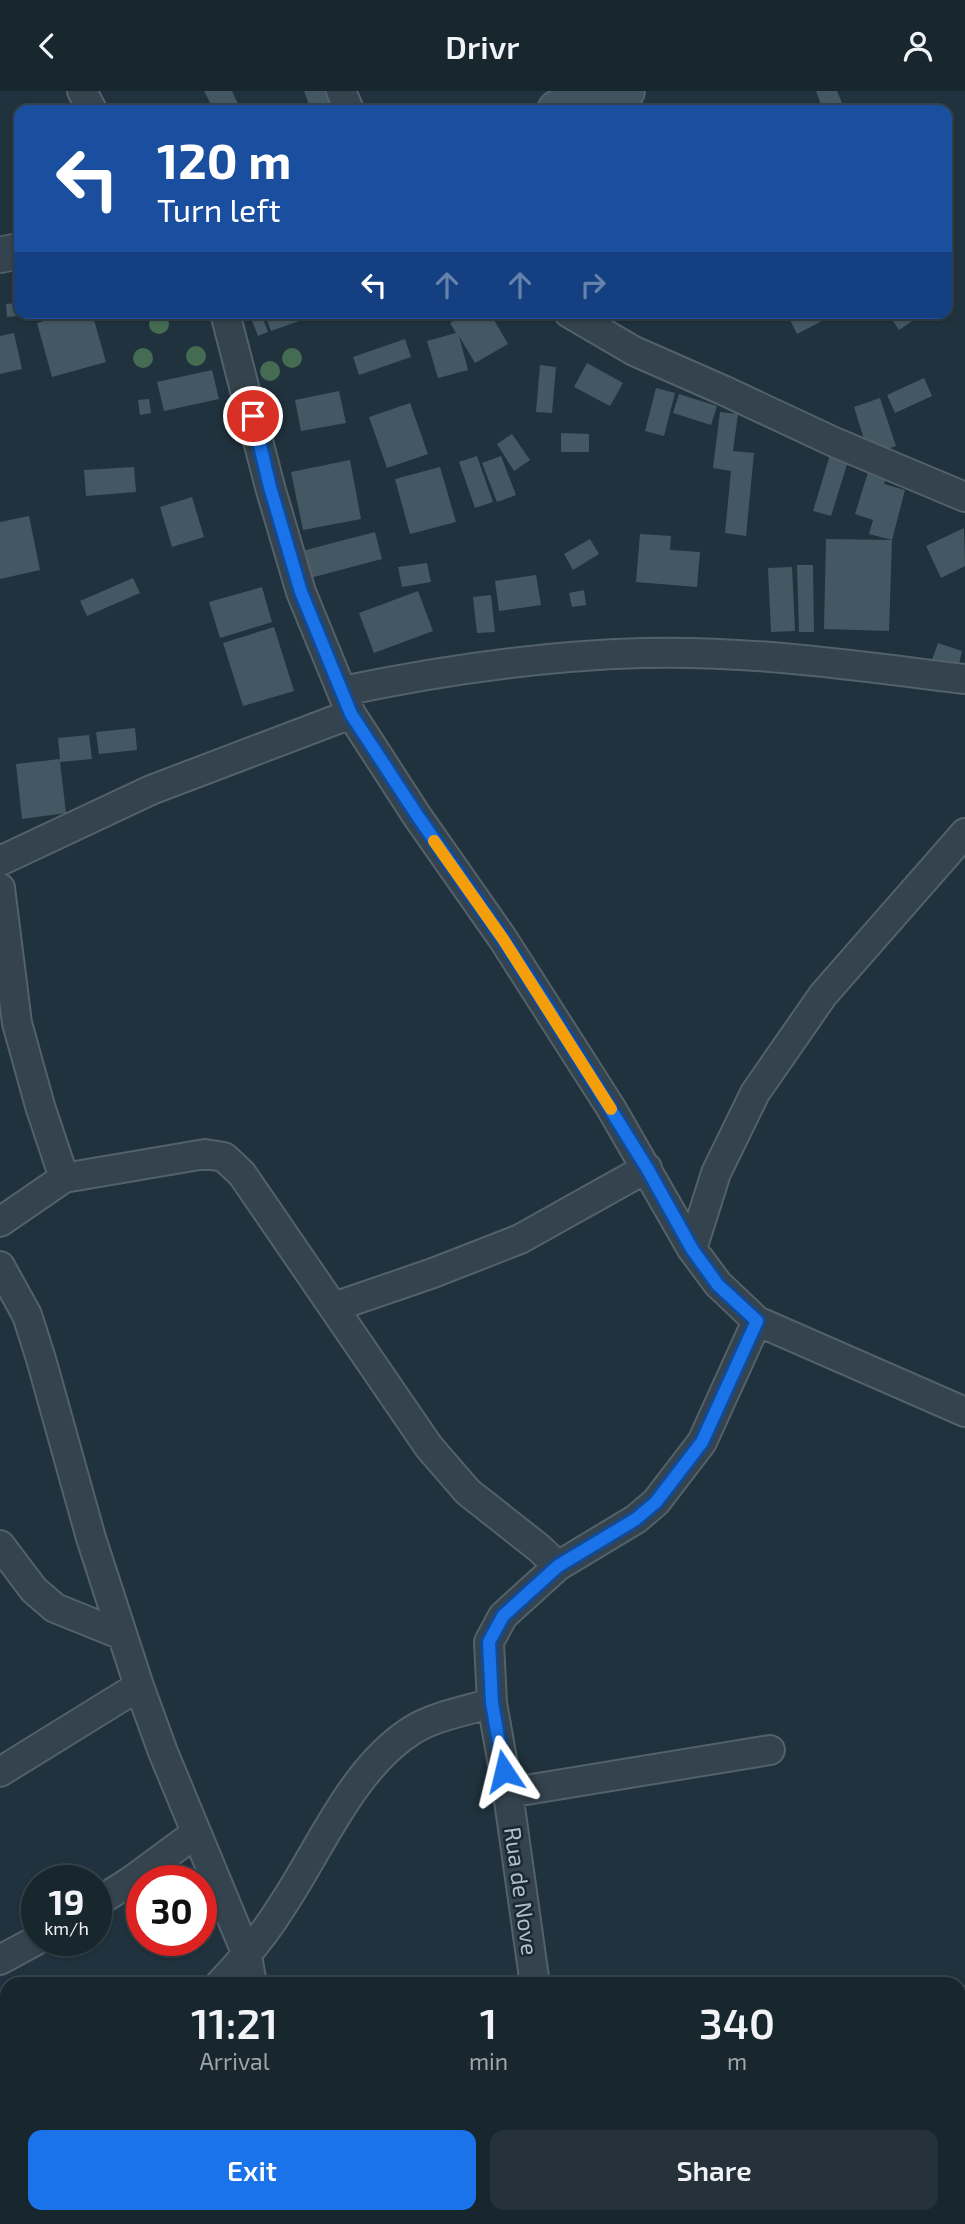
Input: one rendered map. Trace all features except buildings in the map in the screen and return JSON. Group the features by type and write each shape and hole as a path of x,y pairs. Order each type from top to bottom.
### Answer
{"main road":[{"path":"575,105 625,91"}],"street":[{"path":"227,319 270,487 301,592 347,703 417,815 503,939 647,1168 692,1249 718,1285 757,1321 965,1412"},
{"path":"579,319 634,351 834,442 965,497"},
{"path":"0,861 151,790 347,703 419,675 498,663 644,653 732,655 965,679"},
{"path":"692,1249 716,1173 755,1093 823,995 965,833"},
{"path":"0,888 17,1023 64,1178"},
{"path":"0,1222 64,1178 205,1154 224,1157 242,1174 421,1436 468,1492 558,1566"},
{"path":"334,1307 433,1273 520,1238 647,1168"},
{"path":"0,1266 26,1315 91,1538 139,1686 247,1955 250,1977"},
{"name":"Rua de Nove","path":"534,1977 508,1793 492,1703 489,1642 503,1616 558,1566 636,1519 656,1502 702,1442 757,1321"},
{"path":"0,1545 34,1590 55,1608 122,1635"},
{"path":"0,1772 139,1686"},
{"path":"226,1977 247,1955 282,1906 326,1832 362,1779 388,1750 412,1730 492,1703"},
{"path":"508,1793 770,1750"},
{"path":"112,1893 196,1833"},
{"path":"0,1960 21,1949"}],"slow traffic":[{"path":"434,841 503,939 611,1109"}],"route":[{"path":"253,416 270,487 301,592 351,714 544,1002 647,1168 692,1249 718,1285 757,1321 702,1442 656,1502 636,1519 558,1566 503,1616 489,1642 492,1703 504,1771"}]}
